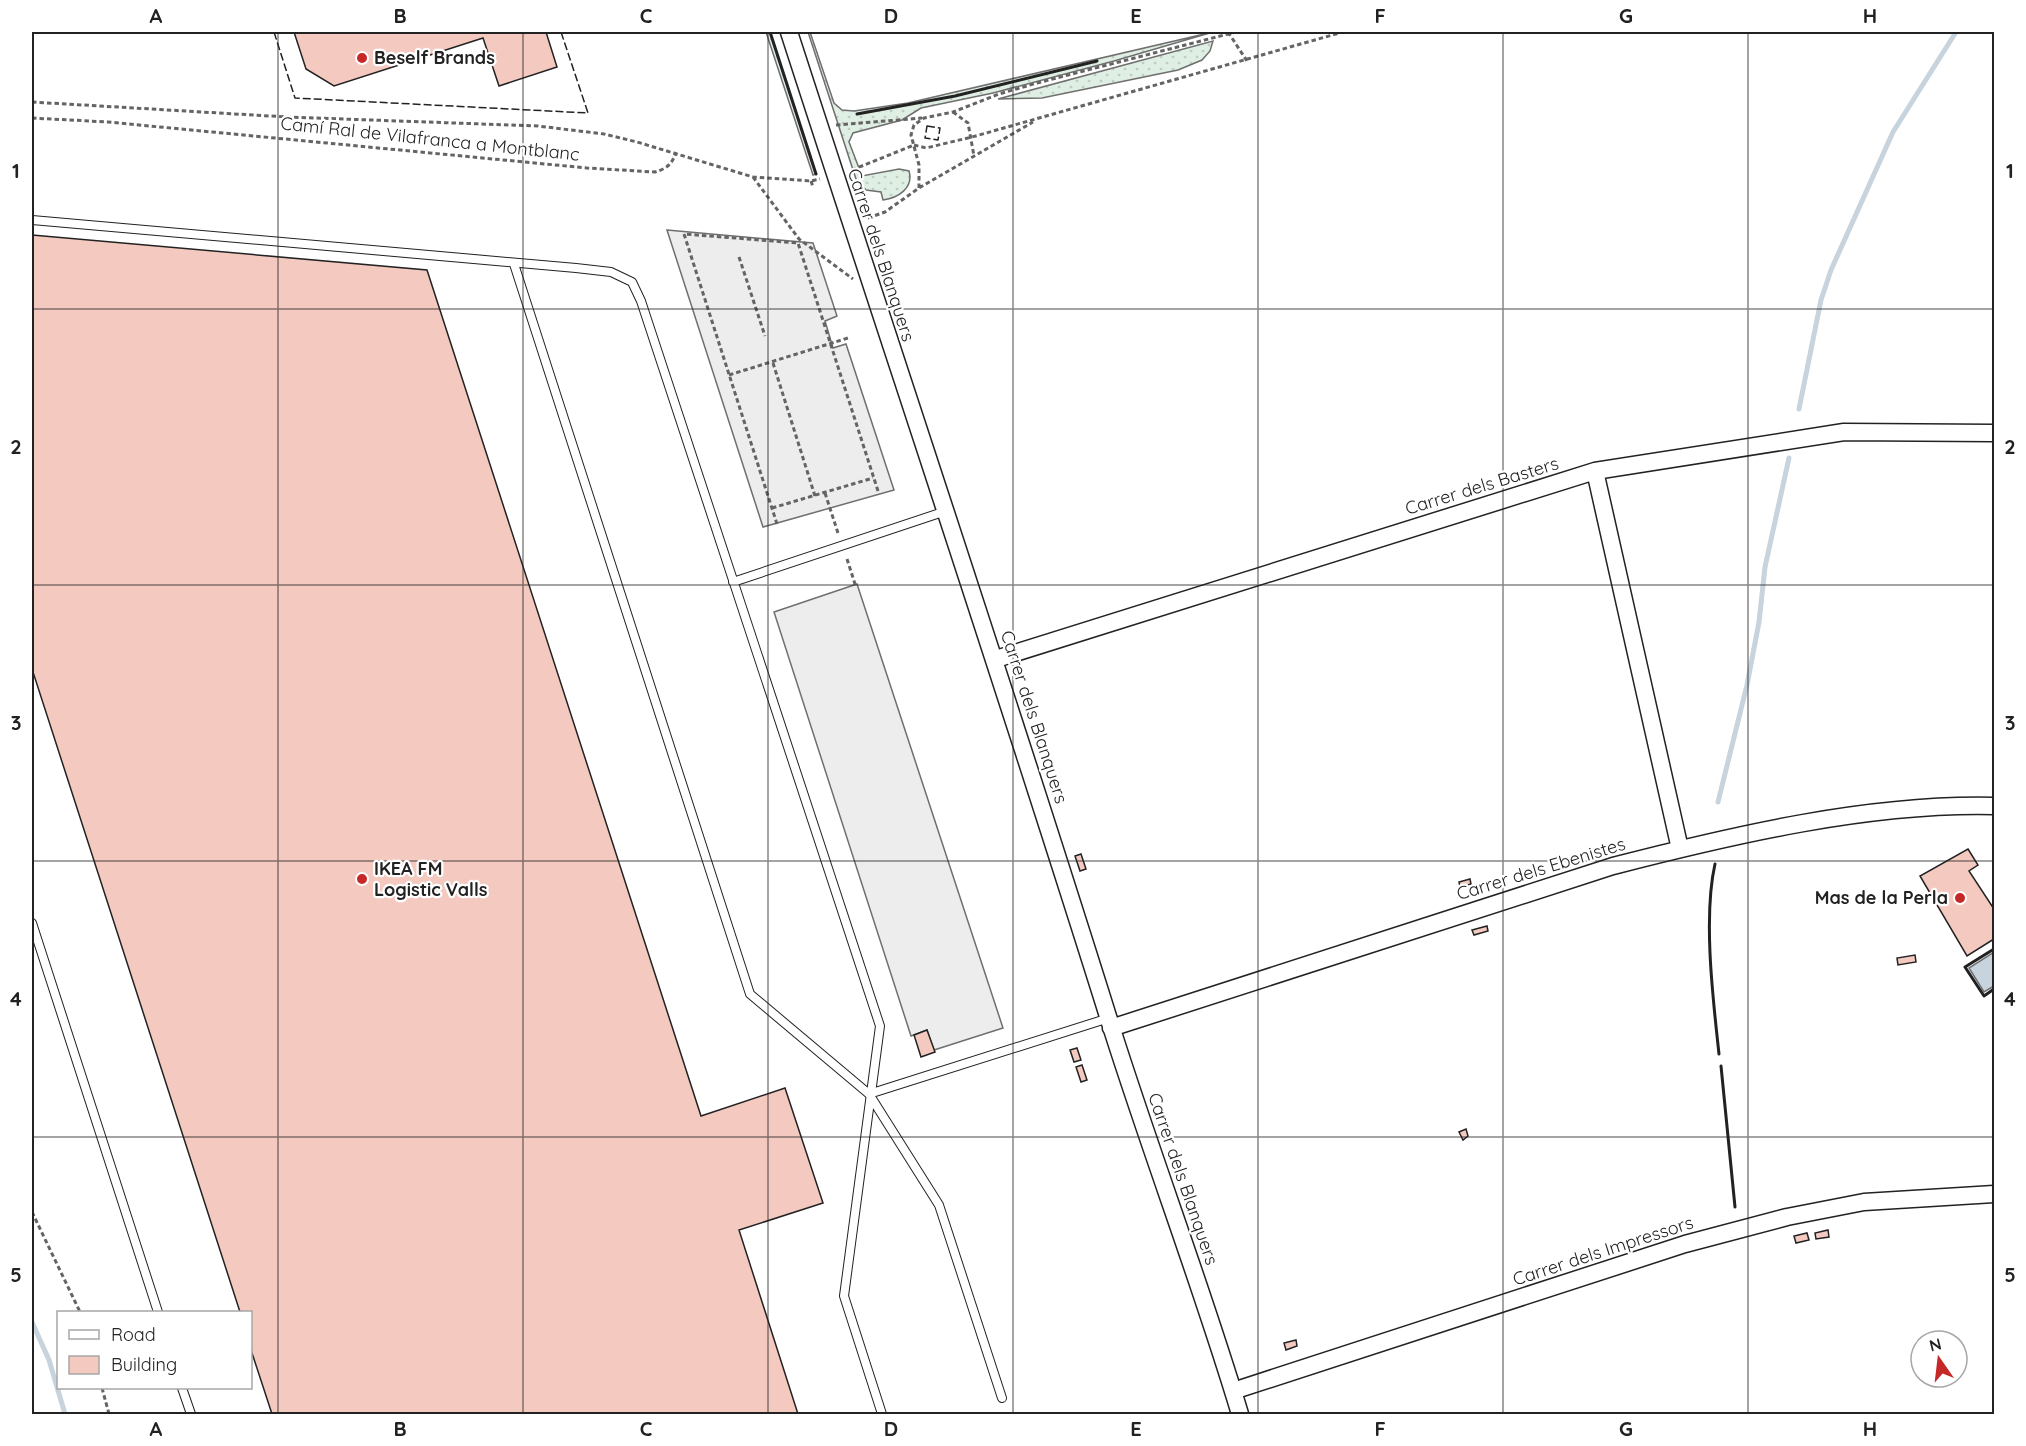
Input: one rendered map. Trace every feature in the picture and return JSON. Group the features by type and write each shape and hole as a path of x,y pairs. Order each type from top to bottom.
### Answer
{"street":[{"name":"Carrer dels Blanquers","path":"789,32 850,224 996,659 1110,1023 1240,1414"},
{"name":"Carrer dels Basters","path":"996,659 1595,471 1844,432 1995,433"},
{"path":"1595,471 1680,849"},
{"name":"Carrer dels Ebenistes","path":"1110,1023 1612,866 1680,849 1745,834 1904,810 1995,806"},
{"name":"Carrer dels Impressors","path":"1233,1391 1685,1244 1787,1217 1864,1202 1995,1194"}],"lane":[{"path":"32,220 610,272 632,282 880,1026 869,1094 844,1296 882,1414"},
{"path":"514,264 750,994 869,1094 939,1205 1002,1398"},
{"path":"733,582 946,511"},
{"path":"32,923 158,1311"},
{"path":"869,1094 1110,1023"},
{"path":"182,1389 191,1414"}],"path":[{"path":"838,125 924,118 953,112 999,94 1228,32 1236,32"},
{"path":"1228,32 1247,61"},
{"path":"853,170 914,145 926,148 972,137 1343,32"},
{"path":"32,102 287,117 538,126 604,134 676,152 753,177 811,181 813,187"},
{"path":"953,112 968,123 974,156"},
{"name":"Camí Ral de Vilafranca a Montblanc","path":"32,118 108,122 655,172 666,169 672,163 676,152"},
{"path":"919,188 919,165 911,135 914,125 924,118"},
{"path":"850,224 885,212 919,188 1037,119"},
{"path":"753,177 799,239 845,276 871,286"},
{"path":"777,524 684,234 798,243 879,494"},
{"path":"739,257 765,336"},
{"path":"729,375 848,338"},
{"path":"773,363 815,496"},
{"path":"772,508 873,478"},
{"path":"825,493 838,533"},
{"path":"847,559 855,584"},
{"path":"32,1212 80,1311"},
{"path":"102,1389 109,1414"}],"green space":[{"path":"766,32 770,32 816,174 813,175"},
{"path":"808,32 810,32 834,103 842,110 854,111 908,103 1213,32 993,93 921,108 902,120 853,133 849,142 862,176 899,169 909,171 909,182 904,191 883,200 881,192 866,190 856,179"},
{"path":"1213,41 1210,51 1202,60 1178,70 1042,98 998,99"}],"shaded area":[{"path":"667,230 813,243 837,316 825,321 833,348 846,344 894,490 763,527"},
{"path":"857,584 1003,1028 934,1050 927,1030 911,1036 774,612"},
{"path":"1994,952 1994,986 1984,992 1969,968"}],"building":[{"name":"Beself Brands","path":"294,32 546,32 557,67 499,86 483,38 334,86 306,69"},
{"name":"IKEA FM Logistic Valls","path":"32,235 427,270 701,1116 785,1088 823,1203 739,1230 798,1414 272,1414 252,1353 252,1311 240,1311 32,669"},
{"name":"Mas de la Perla","path":"1968,849 1978,865 1969,871 1994,909 1994,939 1967,956 1920,876"},
{"path":"1081,854 1086,869 1080,871 1075,856"},
{"path":"1470,879 1471,884 1460,887 1459,882"},
{"path":"1487,926 1488,931 1474,935 1472,930"},
{"path":"1915,955 1916,962 1898,965 1897,958"},
{"path":"927,1030 935,1052 921,1057 914,1035"},
{"path":"1077,1048 1081,1060 1074,1062 1070,1050"},
{"path":"1082,1065 1087,1080 1081,1082 1076,1067"},
{"path":"1169,1128 1172,1140 1167,1141 1163,1130"},
{"path":"1466,1129 1468,1136 1463,1140 1459,1132"},
{"path":"1828,1230 1829,1237 1816,1239 1815,1233"},
{"path":"1807,1233 1809,1240 1796,1243 1794,1236"},
{"path":"1296,1340 1297,1346 1286,1350 1284,1343"}],"waterway":[{"path":"1799,409 1821,300 1831,270 1893,132 1956,32"},
{"path":"1718,802 1747,685 1759,622 1765,567 1789,458"},
{"path":"32,1322 49,1360 57,1387"},
{"path":"58,1389 65,1414"}],"fence":[{"path":"274,32 295,98 588,113 561,32"},
{"path":"927,126 940,128 938,140 925,138 927,126"}],"wall":[{"path":"770,32 816,174"},
{"path":"857,114 955,96 1097,61"},
{"path":"1715,864 1711,885 1709,933 1719,1054"},
{"path":"1994,949 1965,967 1984,996 1994,989"},
{"path":"1721,1066 1735,1207"}],"place":[{"name":"Beself Brands","path":"362,58"},
{"name":"IKEA FM Logistic Valls","path":"362,879"},
{"name":"Mas de la Perla","path":"1960,898"}]}
